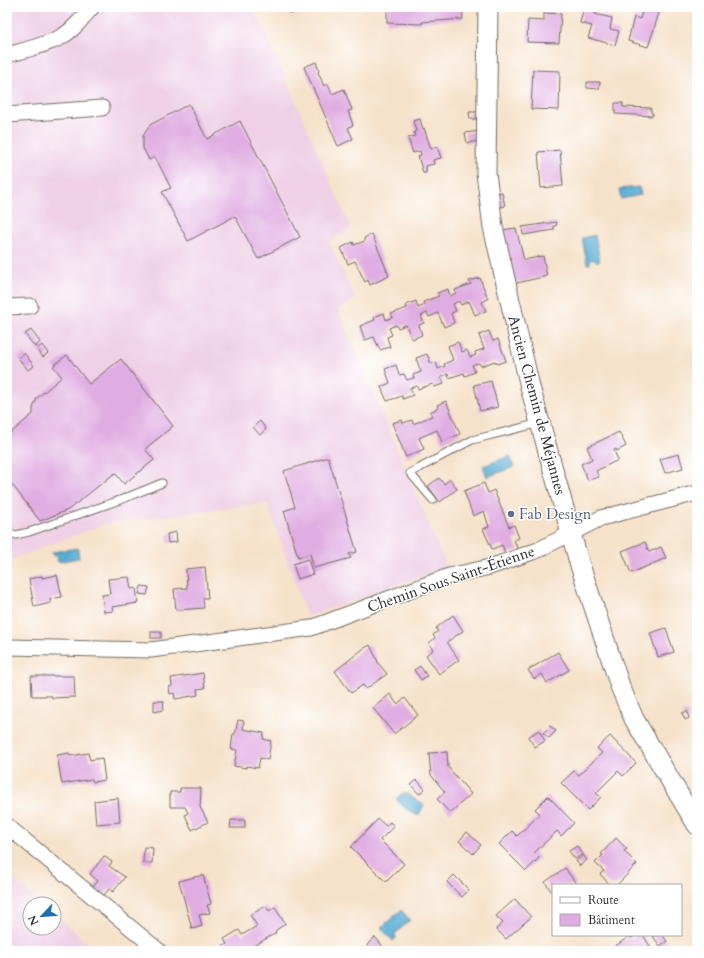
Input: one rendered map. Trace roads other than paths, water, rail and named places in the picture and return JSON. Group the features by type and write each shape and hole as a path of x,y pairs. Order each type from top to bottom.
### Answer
{"street":[{"path":"7,55 38,47 61,37 76,25 92,7"},
{"name":"Ancien Chemin de Méjannes","path":"488,7 486,173 493,227 530,387 579,562 620,686 634,719 697,825"},
{"path":"7,115 102,108"},
{"path":"7,306 30,306"},
{"name":"Chemin Sous Saint-Étienne","path":"7,647 151,650 311,628 449,576 490,567 531,552 601,518 697,493"},
{"path":"7,826 159,951"}],"lane":[{"path":"433,500 410,473 472,440 540,423"},
{"path":"7,532 16,534 29,532 120,500 162,483"}],"water":[{"path":"639,187 641,195 621,199 619,189"},
{"path":"595,235 600,261 597,262 592,259 590,264 587,264 582,238"},
{"path":"510,456 514,467 487,477 483,466"},
{"path":"78,548 79,558 58,562 57,555 53,556 52,552"},
{"path":"403,793 408,794 424,805 418,816 406,809 397,800 397,798"},
{"path":"401,910 410,920 394,935 397,937 393,941 381,928"}],"place":[{"name":"Fab Design","path":"511,514"}]}
